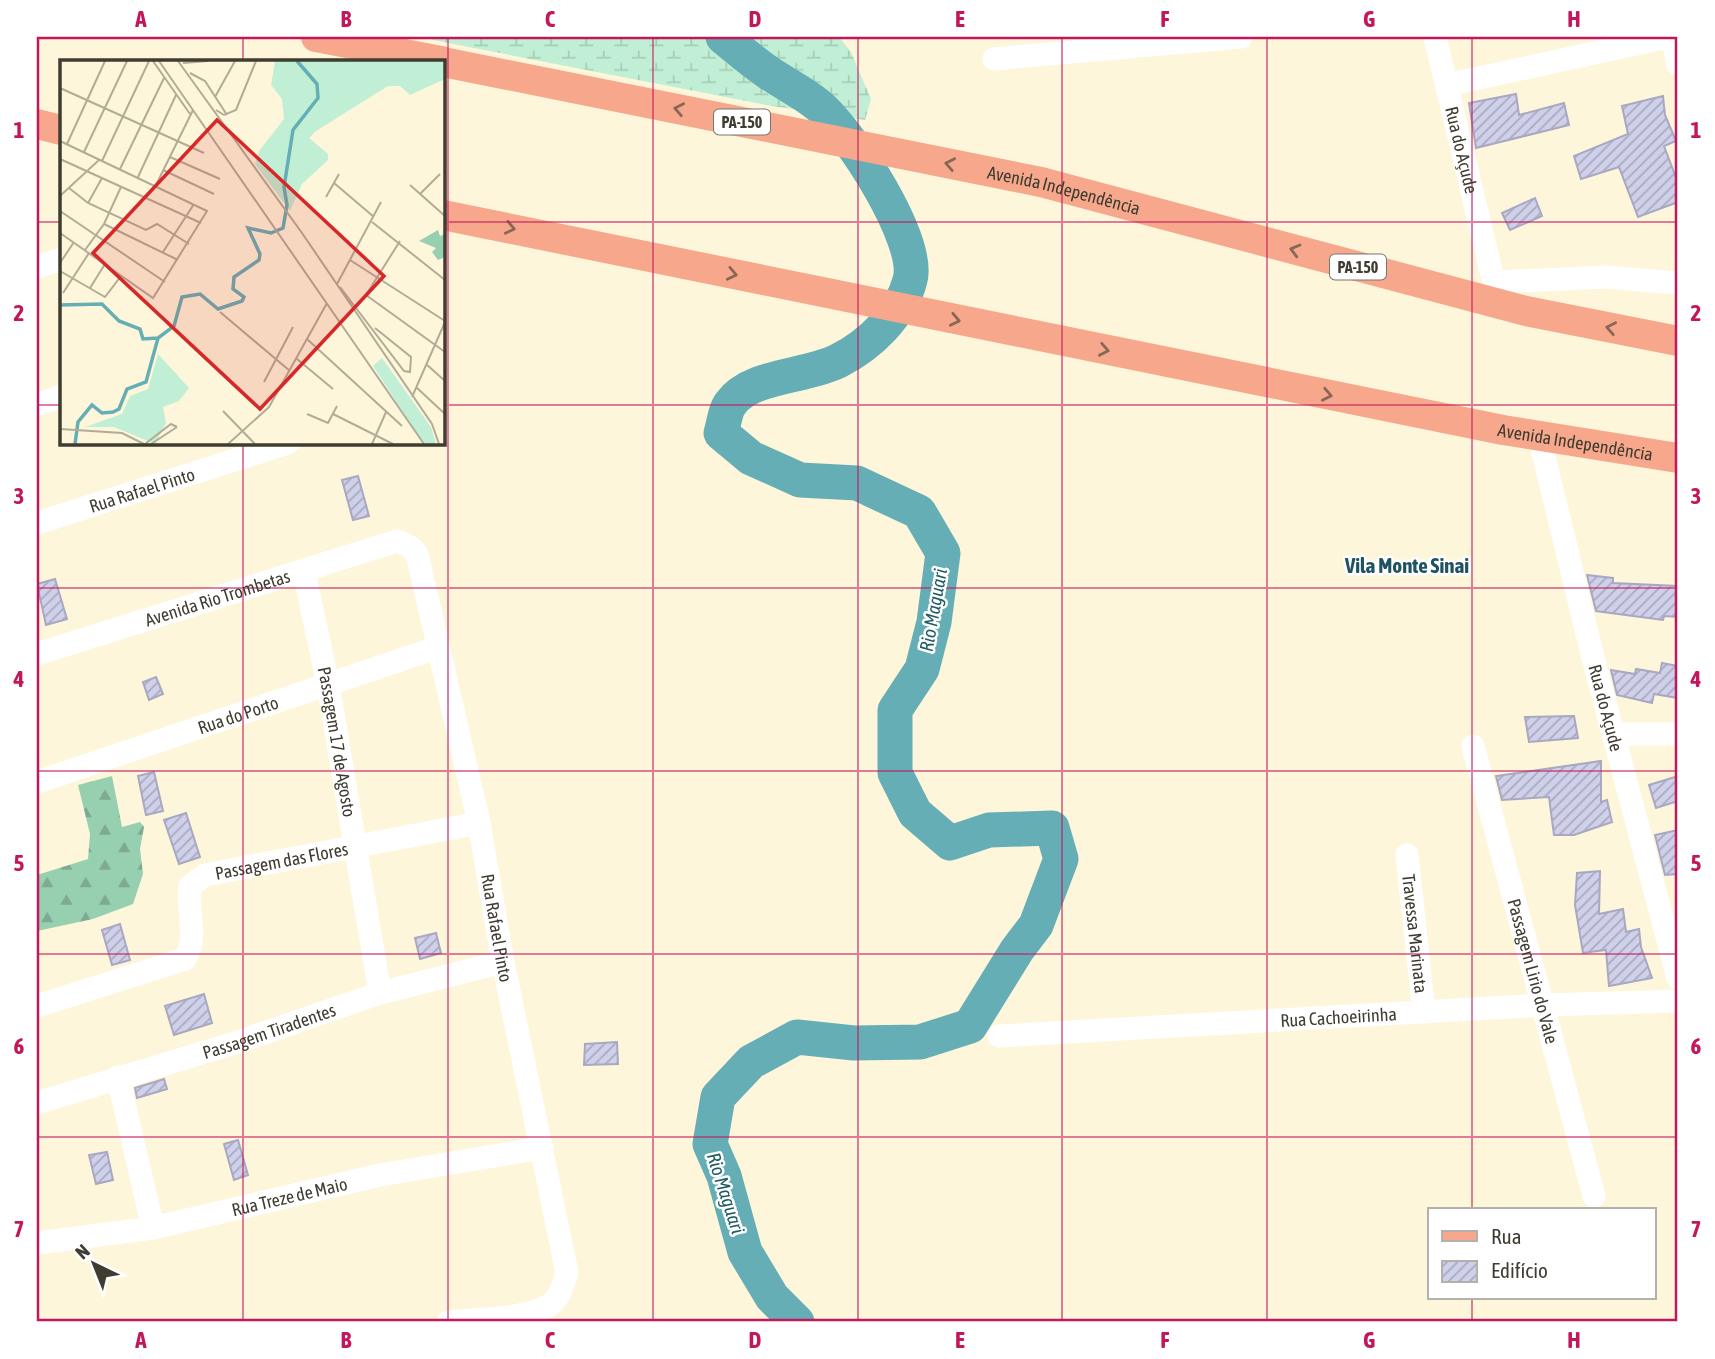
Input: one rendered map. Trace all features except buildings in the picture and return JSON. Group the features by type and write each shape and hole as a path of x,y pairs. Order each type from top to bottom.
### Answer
{"main road":[{"name":"Avenida Independência","path":"326,38 437,60"},
{"name":"Avenida Independência","path":"444,61 1041,182 1497,293 1678,341"},
{"path":"37,124 60,130"},
{"name":"Avenida Independência","path":"444,215 1037,337 1539,436 1678,458"}],"street":[{"path":"994,59 1241,37"},
{"name":"Rua do Açude","path":"1435,37 1465,173 1497,293"},
{"path":"1447,85 1670,37 1678,64"},
{"path":"37,267 60,259"},
{"path":"1497,293 1606,277 1678,283"},
{"path":"37,405 60,396"},
{"name":"Rua do Açude","path":"1539,436 1613,734 1668,895 1678,978"},
{"name":"Rua Rafael Pinto","path":"37,523 285,444"},
{"name":"Rua Rafael Pinto","path":"397,541 409,546 417,554 439,647 479,823 503,962 566,1273 558,1296 550,1306 535,1311 448,1322"},
{"name":"Avenida Rio Trombetas","path":"37,654 397,541"},
{"name":"Passagem 17 de Agosto","path":"304,572 328,684 380,993"},
{"name":"Rua do Porto","path":"37,782 439,647"},
{"path":"1613,734 1678,734"},
{"name":"Passagem Lirio do Vale","path":"1473,746 1594,1196"},
{"name":"Passagem das Flores","path":"37,1006 185,959 191,950 192,936 190,886 205,875 479,823"},
{"name":"Travessa Marinata","path":"1407,855 1424,1012"},
{"name":"Passagem Tiradentes","path":"37,1103 238,1042 380,993 503,962"},
{"name":"Rua Cachoeirinha","path":"999,1036 1544,1005 1678,1001"},
{"path":"118,1077 153,1228"},
{"name":"Rua Treze de Maio","path":"37,1243 153,1228 380,1175 542,1148"}],"green space":[{"path":"429,37 839,37 851,52 871,99 865,120 766,105 433,40"},
{"path":"112,776 122,827 140,822 144,827 140,849 143,874 133,904 93,919 37,931 37,875 88,859 90,834 78,785"}],"waterway":[{"name":"Rio Maguari","path":"723,37 763,69 818,105 847,137 880,187 894,214 905,240 910,262 910,280 892,317 861,347 838,361 765,382 740,394 729,406 721,433 751,458 800,480 857,483 919,512 943,553 934,622 922,669 895,710 895,773 915,813 950,843 989,830 1052,828 1061,859 1036,925 1017,950 970,1026 920,1042 854,1043 797,1037 751,1062 718,1097 710,1144 724,1176 745,1252 772,1297 797,1322"}],"district":[{"name":"Vila Monte Sinai","path":"1407,565"}]}
